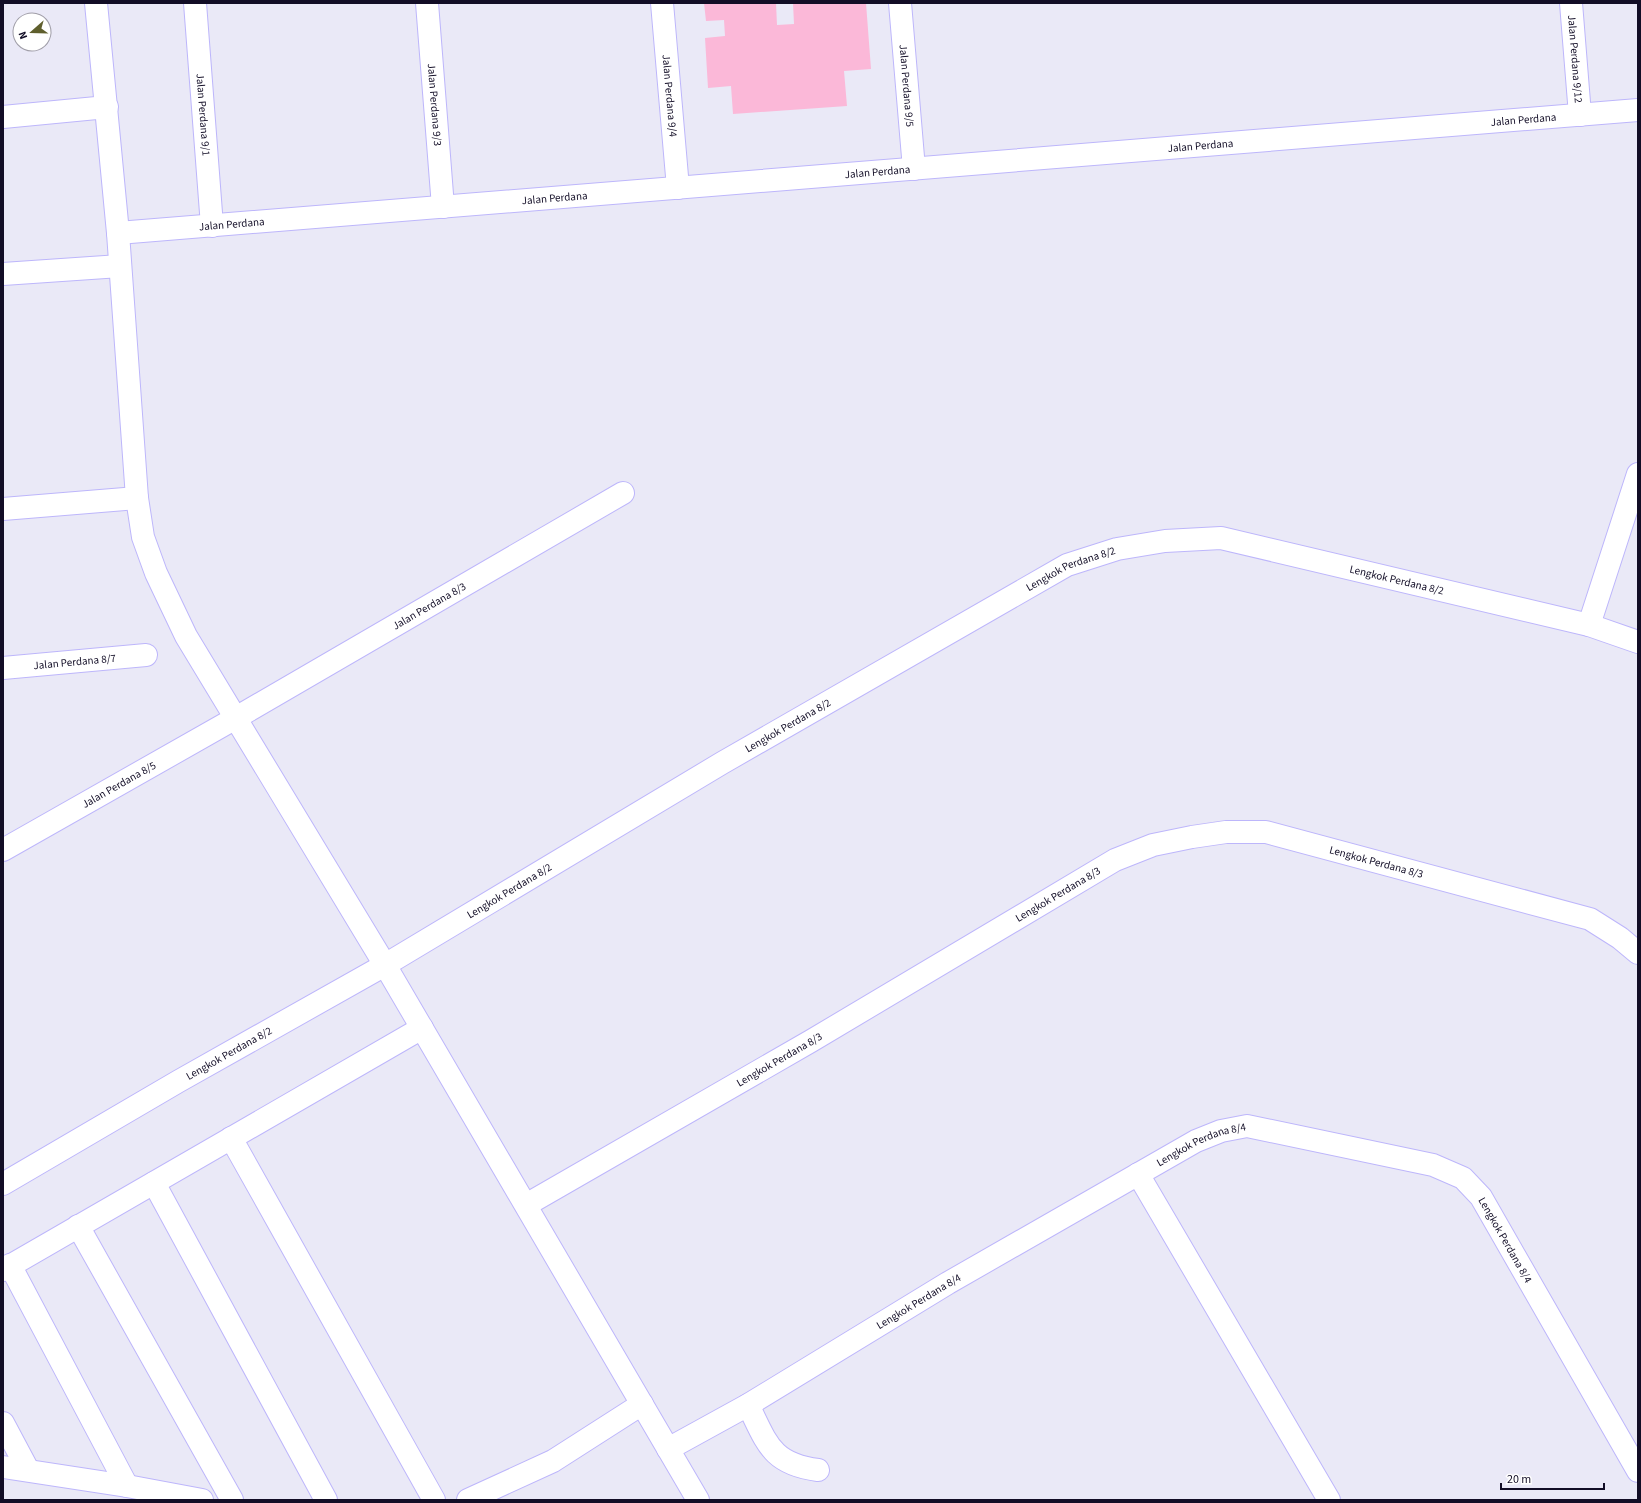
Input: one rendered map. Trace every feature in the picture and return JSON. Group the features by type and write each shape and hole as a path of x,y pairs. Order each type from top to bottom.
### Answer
{"street":[{"path":"96,3 118,233 137,498 143,537 156,573 186,636 234,718 385,965 698,1500"},
{"name":"Jalan Perdana 9/1","path":"195,3 212,226"},
{"name":"Jalan Perdana 9/3","path":"427,3 443,207"},
{"name":"Jalan Perdana 9/4","path":"662,3 678,188"},
{"name":"Jalan Perdana 9/5","path":"900,3 914,169"},
{"name":"Jalan Perdana 9/12","path":"1572,3 1580,115"},
{"path":"3,117 106,107"},
{"name":"Jalan Perdana","path":"118,233 1638,110"},
{"path":"3,274 120,266"},
{"path":"1589,625 1638,474"},
{"name":"Jalan Perdana 8/3","path":"234,718 623,493"},
{"path":"3,509 137,498"},
{"name":"Lengkok Perdana 8/2","path":"3,1184 179,1080 385,965 722,763 1067,565 1117,549 1165,541 1221,538 1589,625 1638,642"},
{"name":"Jalan Perdana 8/7","path":"3,668 146,655"},
{"name":"Jalan Perdana 8/5","path":"3,850 234,718"},
{"path":"3,834 33,832"},
{"name":"Lengkok Perdana 8/3","path":"526,1205 811,1041 1115,860 1153,845 1226,832 1266,832 1590,919 1620,938 1638,953"},
{"path":"128,1486 7,1268 422,1028"},
{"name":"Lengkok Perdana 8/4","path":"668,1449 748,1404 948,1283 1196,1140 1221,1131 1247,1126 1433,1165 1463,1178 1481,1197 1638,1471"},
{"path":"231,1138 434,1500"},
{"path":"1138,1174 1329,1500"},
{"path":"154,1183 326,1500"},
{"path":"78,1226 232,1500"},
{"path":"468,1500 553,1461 642,1404"},
{"path":"748,1404 770,1448 786,1462 800,1468 818,1470"},
{"path":"3,1423 28,1470"},
{"path":"3,1467 128,1486 193,1499"}],"building":[{"path":"704,3 776,3 777,25 794,24 793,3 866,3 871,69 844,71 847,106 733,114 731,86 708,88 705,38 725,36 724,20 706,21"}]}
